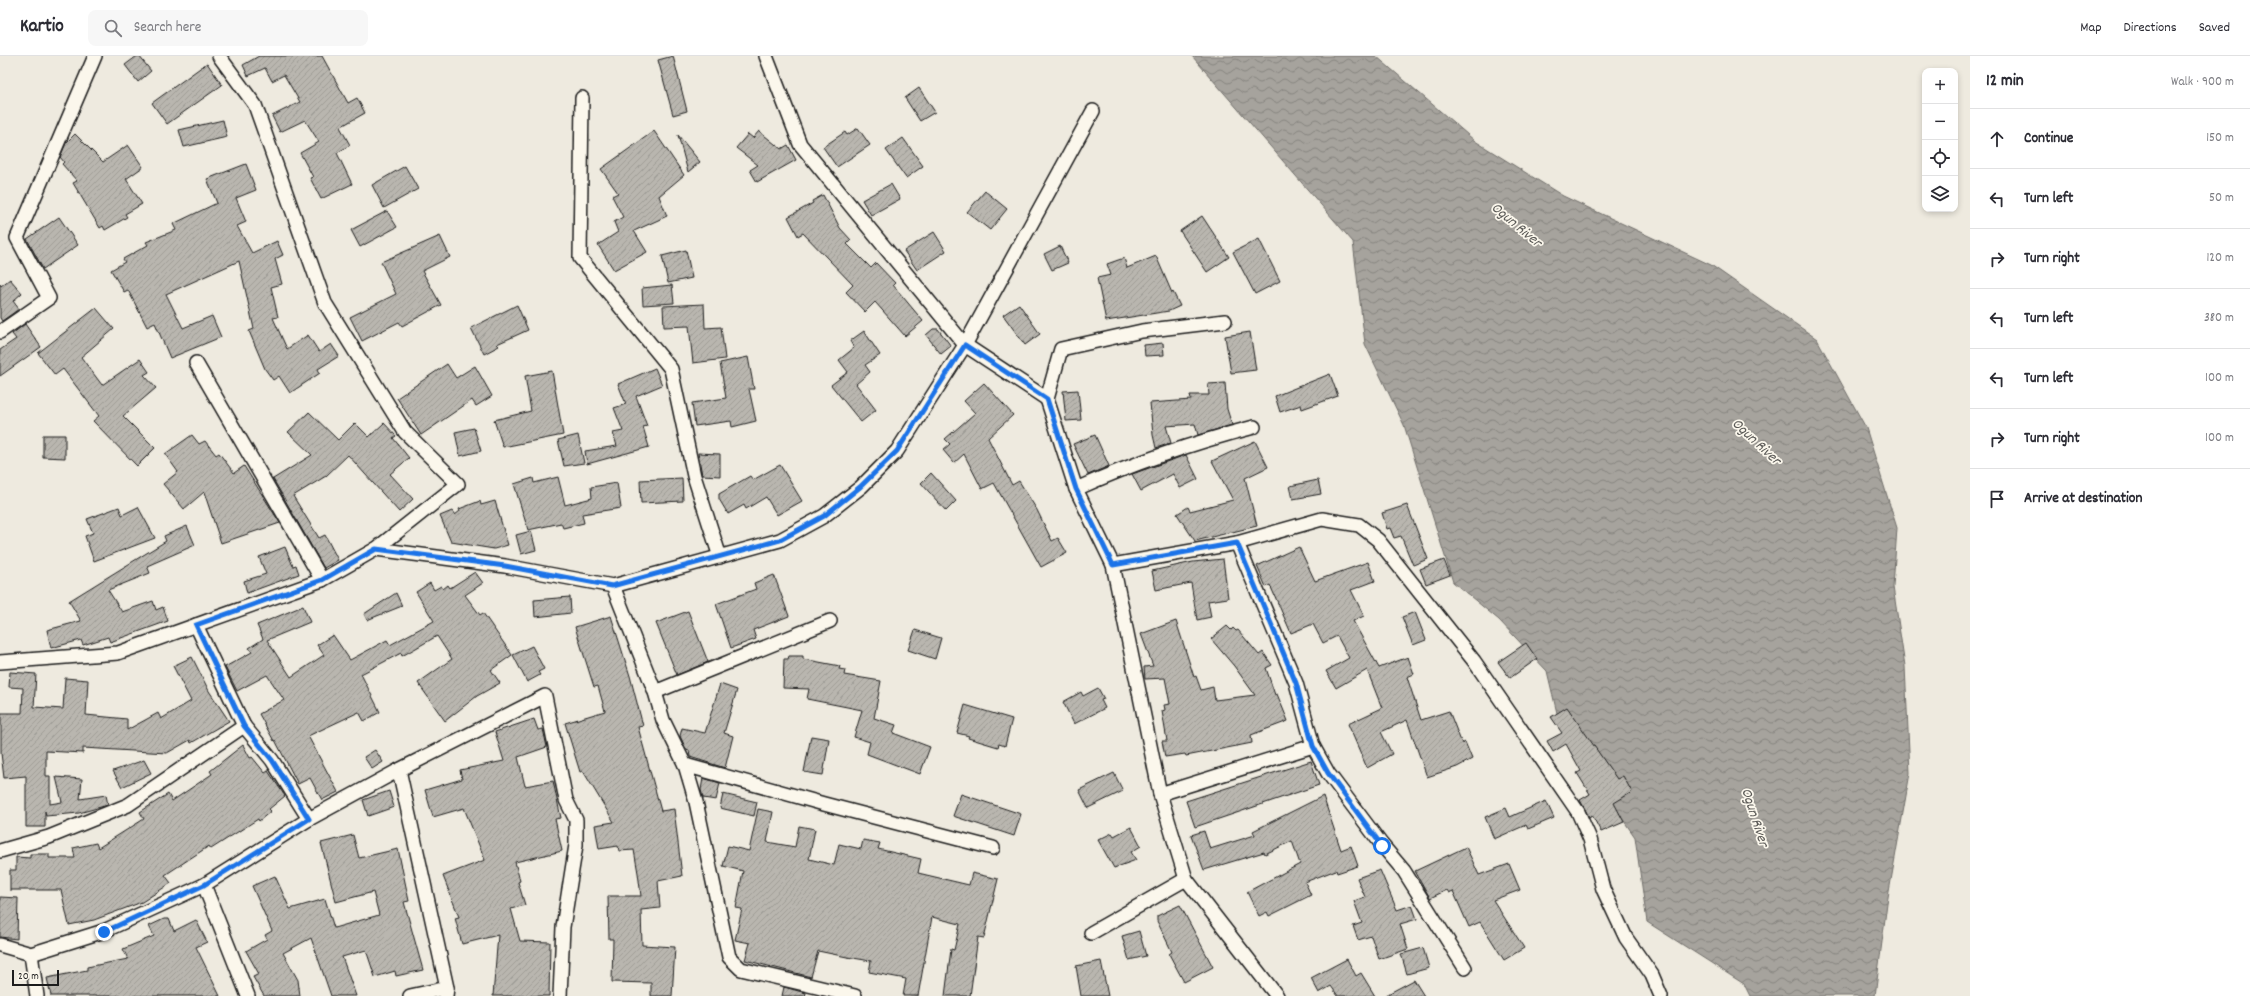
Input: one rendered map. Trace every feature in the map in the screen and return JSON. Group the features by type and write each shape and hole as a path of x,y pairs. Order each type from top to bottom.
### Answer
{"street":[{"path":"0,332 49,298 17,238 95,56"},
{"path":"0,662 118,653 322,580 376,549 458,484 405,432 325,303 255,105 219,56"},
{"path":"766,56 800,144 965,345 1047,399"},
{"path":"582,98 580,258 671,369 694,476 720,557"},
{"path":"376,549 505,566 612,586 780,540 824,516 860,487 897,451 965,345 1093,111"},
{"path":"1225,321 1142,331 1061,349 1047,399 1076,489 1113,565 1160,794 1186,879 1278,996"},
{"path":"196,362 322,580"},
{"path":"1076,489 1134,464 1214,437 1254,427"},
{"path":"1113,565 1237,543 1322,519 1359,525 1378,540 1474,661 1578,812 1590,839 1603,889 1626,938 1652,975 1661,996"},
{"path":"1237,543 1296,683 1313,746 1337,786 1382,846 1404,871 1465,968"},
{"path":"612,586 656,692 664,720 685,765 696,802 728,958 741,969 855,996"},
{"path":"656,692 830,621"},
{"path":"196,625 244,726 272,760 309,819"},
{"path":"0,944 31,954 104,932 204,885 309,819 399,770 545,696 566,800 576,820 576,845 563,927 560,996"},
{"path":"0,851 49,837 128,805 244,726"},
{"path":"1160,794 1313,746"},
{"path":"685,765 824,804 994,848"},
{"path":"399,770 446,992 410,996"},
{"path":"1091,933 1186,879"},
{"path":"204,885 248,996"},
{"path":"31,954 37,996"}],"water":[{"name":"Ogun River","path":"1192,56 1376,56 1475,141 1563,196 1711,265 1817,339 1866,428 1897,528 1893,587 1905,666 1910,773 1887,903 1875,996 1750,996 1744,984 1647,922 1635,837 1561,730 1547,671 1499,620 1453,582 1404,425 1365,344 1353,242"}],"building":[{"path":"139,56 151,71 138,82 125,65"},
{"path":"259,56 322,56 348,103 357,98 365,113 340,127 350,145 337,153 352,184 321,199 310,178 313,177 300,153 319,142 305,120 280,132 272,116 300,102 284,75 272,81 265,68 248,76 243,65"},
{"path":"673,56 687,111 673,115 658,60"},
{"path":"207,63 222,85 167,124 152,103"},
{"path":"919,88 935,112 920,121 905,98"},
{"path":"223,120 227,137 184,147 179,130"},
{"path":"858,128 870,145 837,167 823,147 845,132 847,135"},
{"path":"654,131 684,175 659,196 667,216 634,231 647,252 614,270 598,245 618,232 614,222 623,217 612,196 618,193 601,169"},
{"path":"759,131 781,149 788,145 796,160 757,182 750,170 758,165 736,148 748,134 753,138"},
{"path":"75,134 103,162 128,145 143,167 126,179 142,204 125,214 127,217 105,230 103,226 100,228 73,183 77,181 62,164 64,162 60,157 66,143"},
{"path":"678,135 700,162 688,172"},
{"path":"903,138 923,166 906,178 886,150"},
{"path":"246,164 256,190 236,198 246,222 237,226 252,253 277,241 283,255 275,259 282,284 271,287 278,317 273,318 287,349 308,335 319,352 331,344 339,356 318,369 320,373 290,393 279,376 273,380 265,369 249,331 254,329 239,261 166,294 183,328 212,316 221,337 170,358 155,323 147,327 128,290 124,292 111,270 125,262 123,259 148,245 146,242 176,230 173,224 217,203 207,179"},
{"path":"405,166 418,189 384,208 372,185"},
{"path":"891,184 900,199 871,215 862,200"},
{"path":"985,191 1007,209 990,230 967,212"},
{"path":"823,195 840,228 851,240 847,244 871,268 876,263 895,283 893,285 923,321 905,336 875,302 865,312 846,292 853,285 803,233 798,236 788,217 813,203 812,201"},
{"path":"387,211 397,227 360,247 351,230"},
{"path":"1202,216 1229,257 1207,272 1180,231"},
{"path":"59,217 78,245 43,269 27,239"},
{"path":"934,232 946,251 917,270 904,251"},
{"path":"440,236 450,257 422,271 441,305 402,326 399,322 362,341 350,317 396,294 381,262"},
{"path":"1259,239 1280,281 1255,294 1233,252"},
{"path":"1060,246 1068,263 1052,270 1044,254"},
{"path":"686,250 692,278 668,283 662,256"},
{"path":"1156,256 1172,293 1173,292 1180,306 1169,311 1106,321 1097,278 1111,275 1107,264 1124,258 1127,268"},
{"path":"10,279 22,293 13,301 19,309 2,321 0,318 0,284 1,286"},
{"path":"672,285 674,303 643,305 642,288"},
{"path":"704,304 705,328 721,327 725,359 693,363 689,326 664,327 663,306"},
{"path":"1019,304 1040,334 1025,345 1003,315"},
{"path":"517,305 528,330 497,344 499,346 484,354 471,328"},
{"path":"96,308 114,329 81,357 102,385 140,359 149,372 144,375 156,388 123,416 155,448 137,466 93,421 99,416 63,369 55,375 38,353"},
{"path":"25,324 41,347 0,376 0,350 16,339 12,334"},
{"path":"933,329 938,329 951,346 941,354 926,335"},
{"path":"864,331 880,355 865,365 870,372 856,384 876,410 861,422 831,385 848,372 839,360 854,348 850,341"},
{"path":"1250,332 1256,370 1231,373 1225,336"},
{"path":"1163,343 1164,355 1145,356 1144,345"},
{"path":"748,357 754,389 749,389 756,421 732,427 731,421 695,426 692,403 726,398 720,363"},
{"path":"447,364 456,378 475,366 492,396 476,406 472,400 421,435 397,398"},
{"path":"655,368 662,385 636,396 647,426 643,427 649,447 587,464 585,451 617,446 613,433 623,431 614,408 626,404 618,384"},
{"path":"552,371 563,435 503,447 494,420 531,411 525,376"},
{"path":"1330,374 1338,396 1302,409 1301,405 1280,412 1275,396"},
{"path":"984,383 1013,415 988,438 1012,485 1019,481 1037,510 1052,541 1058,538 1067,553 1041,567 994,483 982,489 964,454 954,463 943,450 950,444 945,439 975,413 964,401"},
{"path":"1225,383 1227,409 1232,425 1198,435 1195,424 1166,426 1171,443 1156,448 1153,435 1150,403 1191,400 1190,395 1209,395 1208,384"},
{"path":"1078,390 1081,420 1066,421 1063,391"},
{"path":"309,412 338,440 355,423 369,437 384,423 396,436 393,438 409,458 390,474 413,499 399,512 348,455 326,476 293,496 319,538 325,535 338,560 324,568 273,479 312,455 288,432"},
{"path":"474,428 481,451 460,456 455,432"},
{"path":"43,435 65,435 65,458 43,457"},
{"path":"192,435 199,444 205,441 216,455 219,453 234,473 244,466 280,523 221,543 204,492 184,509 163,484 178,472 165,454"},
{"path":"578,435 584,463 564,466 558,440"},
{"path":"1095,435 1109,466 1088,475 1073,444"},
{"path":"1255,441 1268,467 1245,478 1257,526 1195,541 1177,514 1188,507 1190,511 1233,500 1212,461"},
{"path":"698,453 720,454 720,476 702,475"},
{"path":"1186,455 1198,479 1180,488 1173,474 1141,491 1132,474"},
{"path":"780,465 802,501 777,515 766,497 746,509 744,505 728,514 719,499 719,494 750,476 753,480"},
{"path":"931,473 956,501 946,511 921,483"},
{"path":"558,477 565,505 592,498 591,487 617,483 621,508 582,514 584,523 563,528 561,523 528,530 514,484 533,478 534,483"},
{"path":"682,478 683,501 641,503 640,480"},
{"path":"1318,480 1321,494 1293,499 1290,486"},
{"path":"480,501 481,505 495,501 508,545 494,549 451,542 440,516 452,511 455,515 460,511 459,509"},
{"path":"1407,505 1428,559 1413,565 1401,536 1394,538 1390,528 1387,529 1382,513"},
{"path":"119,507 122,515 138,507 155,538 94,561 85,536 93,533 87,519"},
{"path":"187,526 195,545 147,566 150,573 108,590 122,612 153,601 156,610 163,607 168,621 110,642 108,637 83,645 81,640 51,648 47,630 81,621 69,601 166,541 164,536"},
{"path":"531,531 536,550 521,554 516,535"},
{"path":"285,547 293,566 296,565 299,574 247,593 244,581 266,574 259,557"},
{"path":"1299,547 1315,581 1368,562 1375,581 1351,590 1364,616 1353,621 1379,668 1408,657 1414,674 1407,677 1421,720 1449,711 1462,744 1465,742 1472,759 1457,767 1427,777 1407,720 1381,732 1392,754 1367,768 1348,724 1382,708 1367,670 1336,688 1326,671 1349,658 1337,636 1323,643 1313,624 1291,633 1270,585 1266,587 1257,566"},
{"path":"1223,559 1228,598 1208,601 1211,617 1197,620 1191,583 1156,590 1152,571 1193,562"},
{"path":"1444,560 1450,575 1426,584 1420,569"},
{"path":"475,572 483,583 465,595 480,615 483,613 512,655 491,670 500,683 477,696 445,721 418,683 452,659 437,636 402,656 401,653 361,674 380,712 364,721 359,712 308,736 338,792 322,800 310,778 298,784 275,740 274,741 259,714 284,700 267,675 237,691 225,667 252,652 249,648 263,639 257,625 303,606 310,622 267,640 291,677 324,655 317,645 333,635 350,660 387,640 390,645 434,621 416,592 430,583 434,590 441,586 443,589 448,585 450,588"},
{"path":"774,575 789,616 753,630 756,639 731,648 716,604 756,589 754,583"},
{"path":"396,593 402,606 367,620 364,614"},
{"path":"570,597 571,613 535,617 534,600"},
{"path":"688,611 708,662 677,675 656,623"},
{"path":"1415,612 1426,640 1413,645 1402,617"},
{"path":"611,616 630,676 643,726 638,727 661,811 674,809 682,876 658,881 660,908 641,910 642,945 675,947 672,996 651,996 651,983 612,982 613,939 609,939 608,896 641,896 634,850 619,851 618,846 599,849 595,825 614,822 583,771 580,772 565,723 605,711 598,686 594,687 575,627"},
{"path":"1176,621 1194,677 1196,676 1201,690 1213,687 1215,700 1255,695 1234,666 1211,639 1227,626 1231,630 1233,628 1236,631 1238,630 1259,655 1263,652 1272,665 1266,668 1275,695 1277,694 1288,721 1251,735 1252,743 1186,756 1185,754 1165,757 1162,741 1167,741 1162,711 1165,710 1164,705 1170,704 1165,678 1145,679 1144,667 1153,666 1141,634"},
{"path":"915,630 941,638 935,659 908,650"},
{"path":"1526,643 1537,659 1510,678 1498,662"},
{"path":"532,646 544,669 538,672 540,675 527,682 513,655"},
{"path":"789,656 803,656 803,659 840,666 839,669 845,670 844,675 881,681 874,718 896,725 893,733 930,747 920,774 867,754 870,742 854,737 862,710 807,699 809,689 783,688 784,659 788,659"},
{"path":"192,657 209,691 229,721 191,743 190,740 167,753 83,748 83,753 46,751 46,776 50,776 50,804 62,802 56,777 82,779 80,799 106,795 108,805 79,813 46,816 45,811 45,827 26,827 26,776 4,778 1,753 1,713 22,713 23,688 9,687 10,672 36,674 34,707 63,709 65,678 88,680 86,715 127,719 127,730 158,713 161,719 191,701 173,666"},
{"path":"720,684 737,690 724,733 733,736 725,768 690,757 689,750 686,749 680,736 682,728 705,733"},
{"path":"1098,688 1104,699 1101,700 1105,708 1074,724 1063,702 1081,692 1083,696"},
{"path":"965,705 1012,719 1005,746 999,744 998,747 957,733"},
{"path":"1567,707 1617,779 1623,776 1632,792 1614,803 1624,822 1601,832 1592,815 1589,817 1580,800 1590,794 1577,773 1581,771 1566,744 1553,752 1547,741 1562,733 1551,717"},
{"path":"534,719 538,730 543,729 547,747 518,757 525,786 553,781 561,818 555,819 562,851 515,862 520,881 518,882 525,905 511,909 520,941 550,942 549,996 493,996 498,935 462,944 455,918 459,917 443,876 485,860 464,808 433,817 425,790 462,779 460,770 504,761 495,732"},
{"path":"811,736 829,739 823,775 804,772"},
{"path":"243,745 250,758 252,757 265,773 268,771 285,796 269,809 271,811 259,821 258,819 211,849 209,846 165,875 171,883 142,902 94,920 69,925 61,890 10,890 10,870 16,870 16,857 30,858 30,854 49,854 49,858 75,858 73,848 96,843 98,848 144,819 140,812 168,794 172,801 212,774 210,771"},
{"path":"375,750 383,762 372,769 364,757"},
{"path":"144,760 151,773 122,787 113,771"},
{"path":"1311,761 1319,785 1195,827 1186,801"},
{"path":"1114,773 1123,791 1088,808 1079,790"},
{"path":"703,778 720,783 716,800 703,798 701,790"},
{"path":"389,791 394,807 368,816 363,800"},
{"path":"723,794 757,802 754,816 720,808"},
{"path":"961,794 1021,814 1014,836 953,816"},
{"path":"1323,796 1341,850 1351,846 1358,866 1337,873 1336,870 1305,882 1311,895 1269,916 1267,912 1259,916 1247,892 1300,864 1292,841 1265,854 1264,852 1204,870 1191,835 1204,831 1210,849 1255,835 1253,831"},
{"path":"1546,801 1554,818 1528,829 1526,825 1494,839 1485,817 1506,808 1510,817"},
{"path":"758,809 773,812 767,842 795,847 799,826 815,829 809,859 834,865 839,844 861,849 863,840 880,843 878,849 921,859 918,873 969,885 972,873 998,879 984,938 978,937 970,996 945,996 951,949 954,950 960,924 932,917 918,996 903,996 906,979 869,972 871,961 818,951 811,977 745,960 750,943 735,940 742,909 736,908 743,871 723,866 728,846 749,851"},
{"path":"1131,827 1141,846 1131,852 1136,860 1114,868 1098,840 1112,833 1114,836"},
{"path":"353,835 359,858 398,849 409,901 404,902 423,970 396,976 395,971 375,977 366,950 342,957 356,996 331,996 311,938 283,953 298,980 300,996 264,996 253,977 259,974 246,951 267,939 265,935 272,931 252,886 275,876 290,909 325,899 334,928 379,915 373,892 336,902 321,843"},
{"path":"1466,847 1479,875 1509,864 1520,890 1493,900 1524,948 1504,960 1480,922 1469,927 1453,891 1449,893 1447,890 1430,898 1415,871"},
{"path":"1380,870 1397,910 1412,905 1417,919 1400,924 1408,949 1379,959 1371,936 1358,940 1353,926 1362,923 1354,901 1365,897 1357,878"},
{"path":"0,897 18,898 17,939 0,937"},
{"path":"1180,905 1213,967 1184,982 1169,954 1172,952 1157,921 1157,916"},
{"path":"164,919 169,919 174,931 196,920 207,942 196,947 220,996 51,996 47,978 87,970 87,967 128,959 123,949 154,936 149,926"},
{"path":"1139,931 1146,956 1129,960 1122,936"},
{"path":"1423,948 1429,968 1407,974 1401,954"},
{"path":"1347,959 1356,976 1361,973 1375,996 1338,996 1331,986 1319,993 1311,978"},
{"path":"1101,961 1108,996 1081,996 1076,966"},
{"path":"1414,980 1424,996 1384,996"},
{"path":"784,987 806,993 805,996 782,996"}],"route":[{"path":"104,932 204,885 309,819 272,760 244,726 196,625 322,580 376,549 505,566 612,586 780,540 824,516 860,487 897,451 965,345 1047,399 1076,489 1113,565 1237,543 1296,683 1313,746 1328,773 1382,846"}]}
